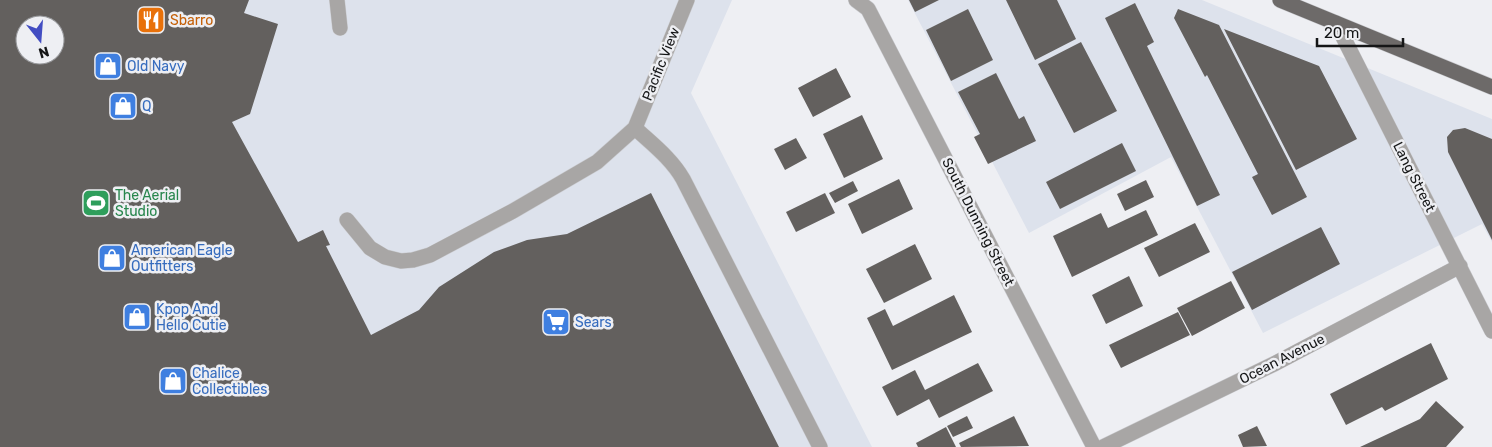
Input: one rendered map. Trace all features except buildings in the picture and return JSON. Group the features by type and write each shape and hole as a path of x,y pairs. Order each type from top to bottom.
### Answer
{"main road":[{"path":"1280,0 1492,87"}],"street":[{"path":"337,0 340,28"},
{"name":"Pacific View","path":"635,128 687,0"},
{"name":"South Dunning Street","path":"856,0 868,9 1094,447"},
{"name":"Lang Street","path":"1336,23 1492,331"},
{"path":"347,220 370,248 386,257 401,261 430,255 505,216 597,162 635,128 667,157 683,179 820,447"},
{"name":"Ocean Avenue","path":"1103,447 1274,364 1460,266"}],"shaded area":[{"path":"0,0 732,0 691,93 872,447 0,447"},
{"path":"908,0 1202,0 1492,119 1492,242 1482,224 1263,333 1171,157 1029,233"}],"place":[{"name":"Sbarro","path":"151,20"},
{"name":"Old Navy","path":"108,66"},
{"name":"Q","path":"123,106"},
{"name":"The Aerial Studio","path":"96,203"},
{"name":"American Eagle Outfitters","path":"112,258"},
{"name":"Kpop And Hello Cutie","path":"137,317"},
{"name":"Sears","path":"556,322"},
{"name":"Chalice Collectibles","path":"173,381"}]}
